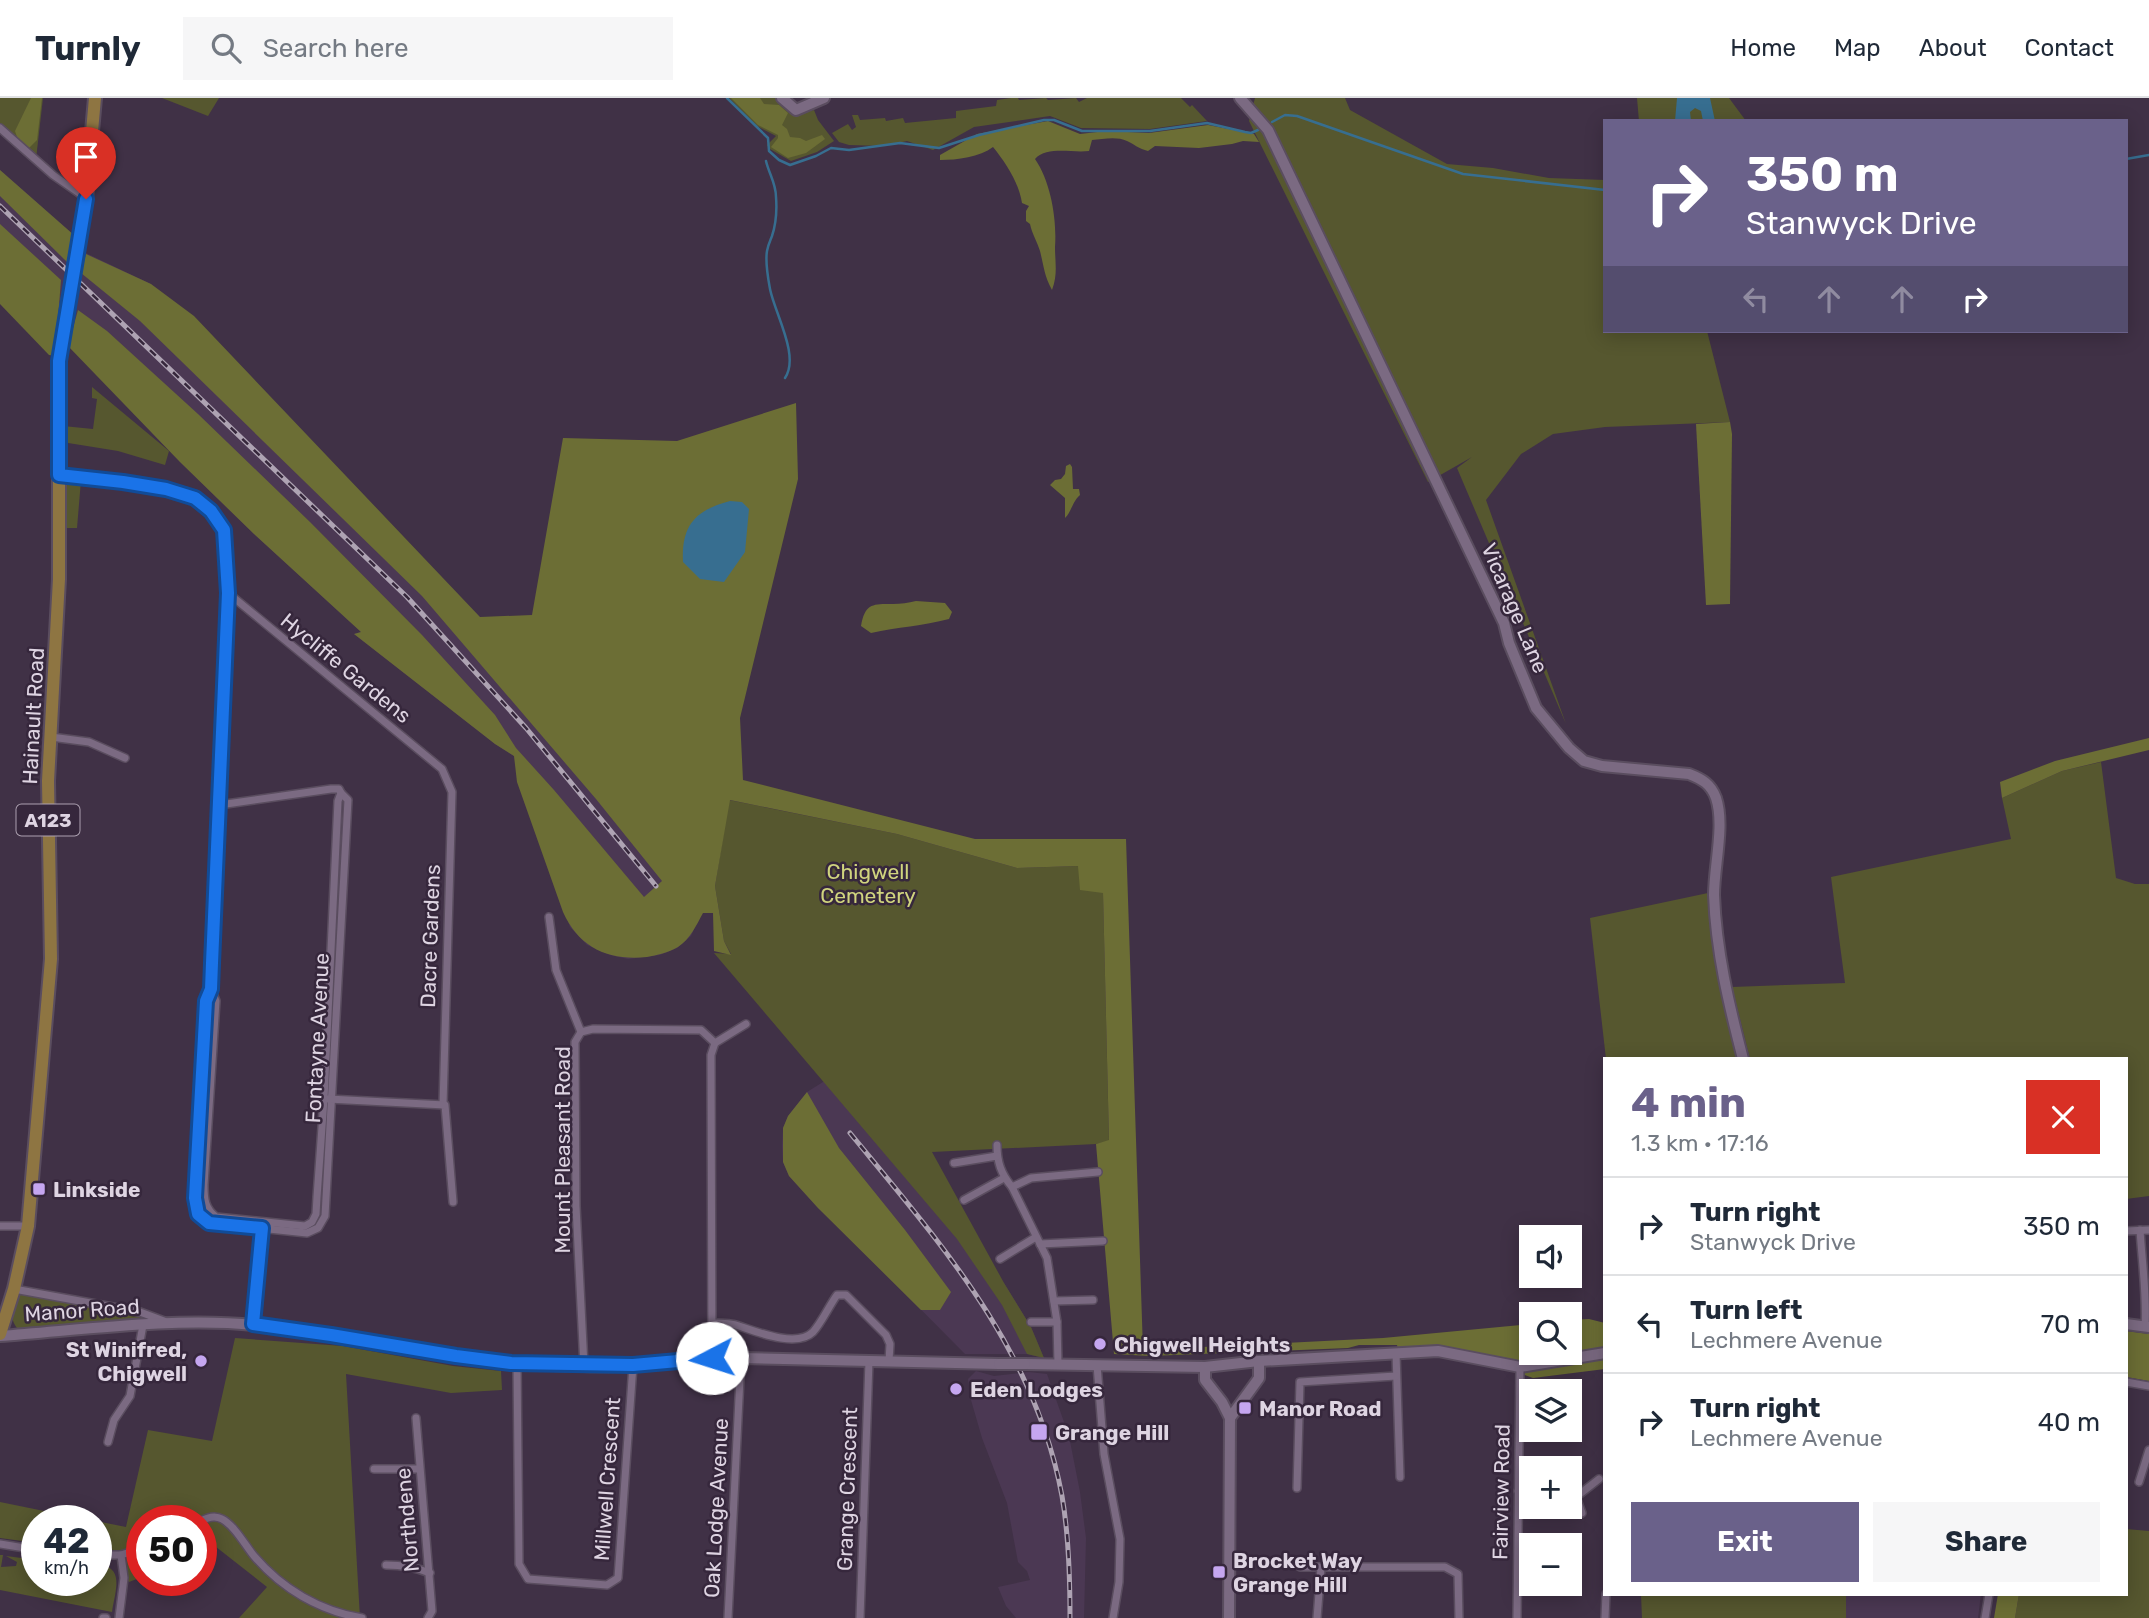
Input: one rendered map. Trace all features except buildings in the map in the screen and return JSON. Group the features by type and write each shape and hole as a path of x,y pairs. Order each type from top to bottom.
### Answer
{"main road":[{"name":"Hainault Road","path":"0,1335 29,1226 51,959 48,781 59,579 59,361 86,199 95,98"},
{"path":"782,98 796,110 824,98"},
{"name":"Vicarage Lane","path":"1240,98 1268,130 1504,623 1509,643 1536,708 1569,748 1584,761 1602,766 1689,774 1710,787 1717,801 1719,824 1714,894 1719,958 1743,1057"},
{"name":"Manor Road","path":"0,1335 168,1323 253,1324 456,1356 517,1363 584,1366 741,1358 1205,1367 1259,1361 1438,1351 1520,1367 1603,1353"},
{"path":"2128,1324 2147,1327"},
{"path":"1230,1418 1259,1378 1259,1361"},
{"path":"1205,1367 1205,1380 1222,1402 1230,1418 1229,1618"}],"street":[{"path":"0,128 53,175 86,199"},
{"path":"59,475 166,489 195,498 211,511 224,530 228,593 219,805 211,989 206,1001 195,1198 198,1214 209,1223 262,1225"},
{"name":"Hycliffe Gardens","path":"228,593 443,769"},
{"path":"51,737 89,742 125,758"},
{"name":"Dacre Gardens","path":"443,769 452,792 444,1105 453,1202"},
{"path":"219,805 331,789 338,789 340,797"},
{"name":"Fontayne Avenue","path":"262,1225 307,1233 317,1228 325,1216 340,797 348,800 335,950"},
{"path":"549,917 556,970 581,1032"},
{"path":"211,989 216,1001 204,1197 207,1209 216,1217 262,1225"},
{"path":"712,1358 711,1055 715,1043 746,1024"},
{"name":"Mount Pleasant Road","path":"584,1366 576,1192 575,1042 581,1032 593,1029 701,1030 715,1043"},
{"path":"201,1093 211,1093"},
{"path":"328,1099 444,1105"},
{"name":"Fontayne Avenue","path":"262,1225 305,1226 312,1222 316,1214 328,1099"},
{"path":"997,1145 997,1156 1004,1178 1012,1186 1047,1258 1057,1322 1058,1364"},
{"path":"954,1163 997,1156"},
{"path":"1012,1186 1031,1178 1098,1172"},
{"path":"964,1200 1004,1178"},
{"path":"195,1185 204,1185"},
{"path":"317,1197 327,1198"},
{"path":"253,1324 262,1225"},
{"path":"0,1226 29,1226"},
{"path":"2145,1230 2143,1280 2147,1327"},
{"path":"1000,1259 1038,1241 1103,1241"},
{"name":"Manor Road","path":"14,1289 140,1312 168,1323"},
{"path":"712,1323 738,1326 763,1335 803,1337 812,1333 836,1295 846,1295 886,1335 890,1344 889,1361"},
{"path":"1054,1301 1093,1300"},
{"path":"1031,1322 1057,1322"},
{"path":"108,1443 114,1420 130,1396 143,1325"},
{"path":"1396,1353 1400,1477"},
{"name":"Oak Lodge Avenue","path":"727,1618 741,1358"},
{"name":"Grange Crescent","path":"860,1618 869,1361"},
{"name":"Millwell Crescent","path":"517,1363 519,1564 528,1579 607,1585 618,1578 633,1365"},
{"path":"1097,1365 1104,1454 1120,1539 1119,1583 1113,1618"},
{"name":"Fairview Road","path":"1517,1618 1520,1367"},
{"path":"1297,1488 1300,1382 1396,1376"},
{"path":"2128,1382 2149,1386"},
{"name":"Northdene","path":"416,1418 432,1611 428,1618"},
{"path":"2138,1482 2149,1450"},
{"path":"374,1469 419,1469"},
{"path":"1582,1490 1599,1479"},
{"path":"217,1517 227,1522 257,1559 280,1581 300,1595 331,1610 362,1618"},
{"path":"0,1544 21,1547"},
{"path":"112,1555 126,1553"},
{"path":"118,1618 124,1578 121,1555"},
{"path":"386,1565 410,1566 429,1573"},
{"path":"1300,1566 1445,1567 1458,1574 1459,1618"},
{"path":"1317,1618 1321,1568"},
{"path":"1605,1618 1606,1596"},
{"path":"1985,1618 1989,1596"}],"shaded area":[{"path":"0,170 75,236 86,253 151,284 705,904 691,936 677,948 660,955 628,959 587,945 570,927 520,787 514,756 354,634 361,632 180,462 7,280 0,285"},
{"path":"849,1076 1004,1283 1031,1327 1044,1358 1027,1354 965,1354 789,1176 783,1162 782,1146 783,1128 788,1116 807,1092 823,1082"},
{"path":"976,1371 994,1376 1029,1372 1047,1374 1069,1436 1080,1492 1086,1538 1084,1618 1016,1618 1006,1606 998,1587 1030,1580 1027,1571 1018,1562 1007,1503 982,1438 971,1400 968,1379"},
{"path":"1846,1596 1981,1596 1978,1618 1846,1618"}],"green space":[{"path":"0,98 43,98 36,159 0,126"},
{"path":"31,98 42,98 37,140 29,148 18,140 15,131"},
{"path":"162,98 219,98 208,116"},
{"path":"729,98 775,98 793,112 814,110 834,141 817,152 791,161 767,145 776,136 757,126"},
{"path":"731,98 760,98 764,104 779,105 788,113 782,125 790,137 806,141 822,135 825,139 806,153 788,158 771,147 778,135 758,125"},
{"path":"1076,98 1079,102 1087,98 1181,98 1207,121 1150,129 1081,128 1050,116 974,127 933,150 907,141 884,146 849,145 839,142 832,133 848,124 852,130 856,127 852,115 858,115 860,120 885,118 886,121 903,118 905,123 956,118 956,111 996,106 997,100"},
{"path":"1255,98 1345,98 1350,110 1447,164 1493,168 1549,178 1603,180 1603,333 1708,333 1730,422 1605,427 1553,434 1521,454 1486,500 1566,724 1457,468 1472,457 1428,482 1249,121"},
{"path":"1637,98 1729,98 1745,119 1639,119"},
{"path":"1048,121 1080,134 1106,131 1149,133 1208,125 1254,134 1259,142 1243,141 1199,148 1155,146 1148,151 1123,139 1110,138 1092,140 1089,151 1053,151 1040,155 1035,159 1049,190 1055,225 1056,274 1052,290 1030,224 1026,221 1029,206 1022,203 1011,174 993,147 968,157 940,160 940,155 977,134"},
{"path":"0,170 75,236 67,262 0,196"},
{"path":"0,224 61,280 55,356 49,355 0,304"},
{"path":"86,254 151,284 194,316 480,617 532,615 563,438 677,441 796,403 798,479 740,718 743,780 975,839 1126,839 1143,1350 1383,1338 1519,1325 1519,1365 1582,1365 1582,1319 1589,1319 1603,1322 1603,1369 1533,1378 1458,1351 1398,1349 1397,1345 1150,1356 1114,1354 1096,1144 1109,1140 1103,893 1080,890 1078,866 1017,868 897,834 730,800 715,886 724,941 731,955 714,951 713,913 703,913 686,940 666,952 633,958 597,950 578,935 563,912 517,782 514,756 354,634 361,632 180,462 68,346 78,310 107,331 198,414 422,635 495,715 516,748 644,897 662,881 596,799 422,596 140,321 81,273"},
{"path":"92,387 169,451 165,465 118,451 62,442 63,426 93,429 97,399 92,398"},
{"path":"1730,422 1730,604 1706,605 1696,424"},
{"path":"1070,464 1073,489 1079,489 1080,495 1065,518 1065,498 1050,485 1061,479 1066,466"},
{"path":"64,479 81,480 77,528 63,528"},
{"path":"916,601 945,603 952,612 949,619 871,633 861,626 865,613 871,606"},
{"path":"2149,738 2149,750 2062,771 2002,798 2000,782 2055,761"},
{"path":"2101,762 2116,878 2135,884 2149,884 2149,1196 2128,1199 2128,1057 1750,1057 1732,987 1845,983 1831,877 2011,839 2002,798 2062,771"},
{"name":"Chigwell Cemetery","path":"729,800 897,834 1017,868 1078,866 1103,892 1109,1141 1096,1144 932,1152 1031,1327 1044,1358 1027,1354 1002,1305 957,1239 714,953 731,954 724,941 715,886"},
{"path":"1708,893 1714,955 1737,1057 1606,1057 1590,918"},
{"path":"807,1092 839,1148 951,1292 940,1310 921,1310 789,1176 783,1162 783,1128 788,1116"},
{"path":"18,1293 153,1320 18,1329 12,1316"},
{"path":"2128,1331 2149,1334 2149,1381 2128,1377"},
{"path":"235,1338 343,1346 453,1366 501,1371 502,1390 451,1393 346,1374 360,1618 239,1618 267,1587 217,1548 217,1505 131,1505 148,1430 212,1441"},
{"path":"0,1502 21,1506 21,1541 0,1538"},
{"path":"112,1524 126,1527 126,1576 112,1549"},
{"path":"2128,1529 2149,1531 2149,1618 2015,1618 2019,1596 2128,1596"},
{"path":"0,1555 3,1555 1,1567 16,1566 17,1562 6,1556 21,1558 21,1594 0,1590"},
{"path":"112,1569 116,1588 112,1612 31,1596 112,1596"},
{"path":"1641,1596 1846,1596 1846,1618 1642,1618"},
{"path":"1998,1596 2019,1596 2015,1618 1994,1618"}],"water":[{"path":"1677,98 1710,98 1715,119 1703,119 1701,111 1695,108 1690,112 1691,119 1675,119"},
{"path":"730,501 742,502 749,509 745,552 724,582 700,579 683,562 688,529 699,515 708,509"}],"waterway":[{"path":"727,98 768,138 769,151 790,165 831,148 849,150 900,143 939,148 979,135 1044,120 1054,120 1082,131 1150,131 1207,123 1251,133 1258,130"},
{"path":"1272,122 1285,115 1297,116 1463,174 1603,190"},
{"path":"2128,159 2149,155"},
{"path":"766,161 775,187 776,207 767,251 767,265 770,289 790,358 785,378"}],"railway":[{"path":"0,206 407,597 526,728 656,886"},
{"path":"850,1133 918,1216 980,1301 1007,1346 1030,1393 1049,1443 1062,1496 1069,1557 1070,1618"}],"place":[{"name":"Linkside","path":"39,1189"},
{"name":"Chigwell Heights","path":"1100,1344"},
{"name":"St Winifred, Chigwell","path":"201,1361"},
{"name":"Eden Lodges","path":"956,1389"},
{"name":"Manor Road","path":"1245,1408"},
{"name":"Grange Hill","path":"1039,1432"},
{"name":"Brocket Way Grange Hill","path":"1219,1572"}],"route":[{"path":"86,199 59,361 59,475 166,489 195,498 211,511 224,530 228,593 211,989 206,1001 195,1198 198,1214 209,1223 262,1228 253,1324 511,1363 633,1365 712,1358"}]}
